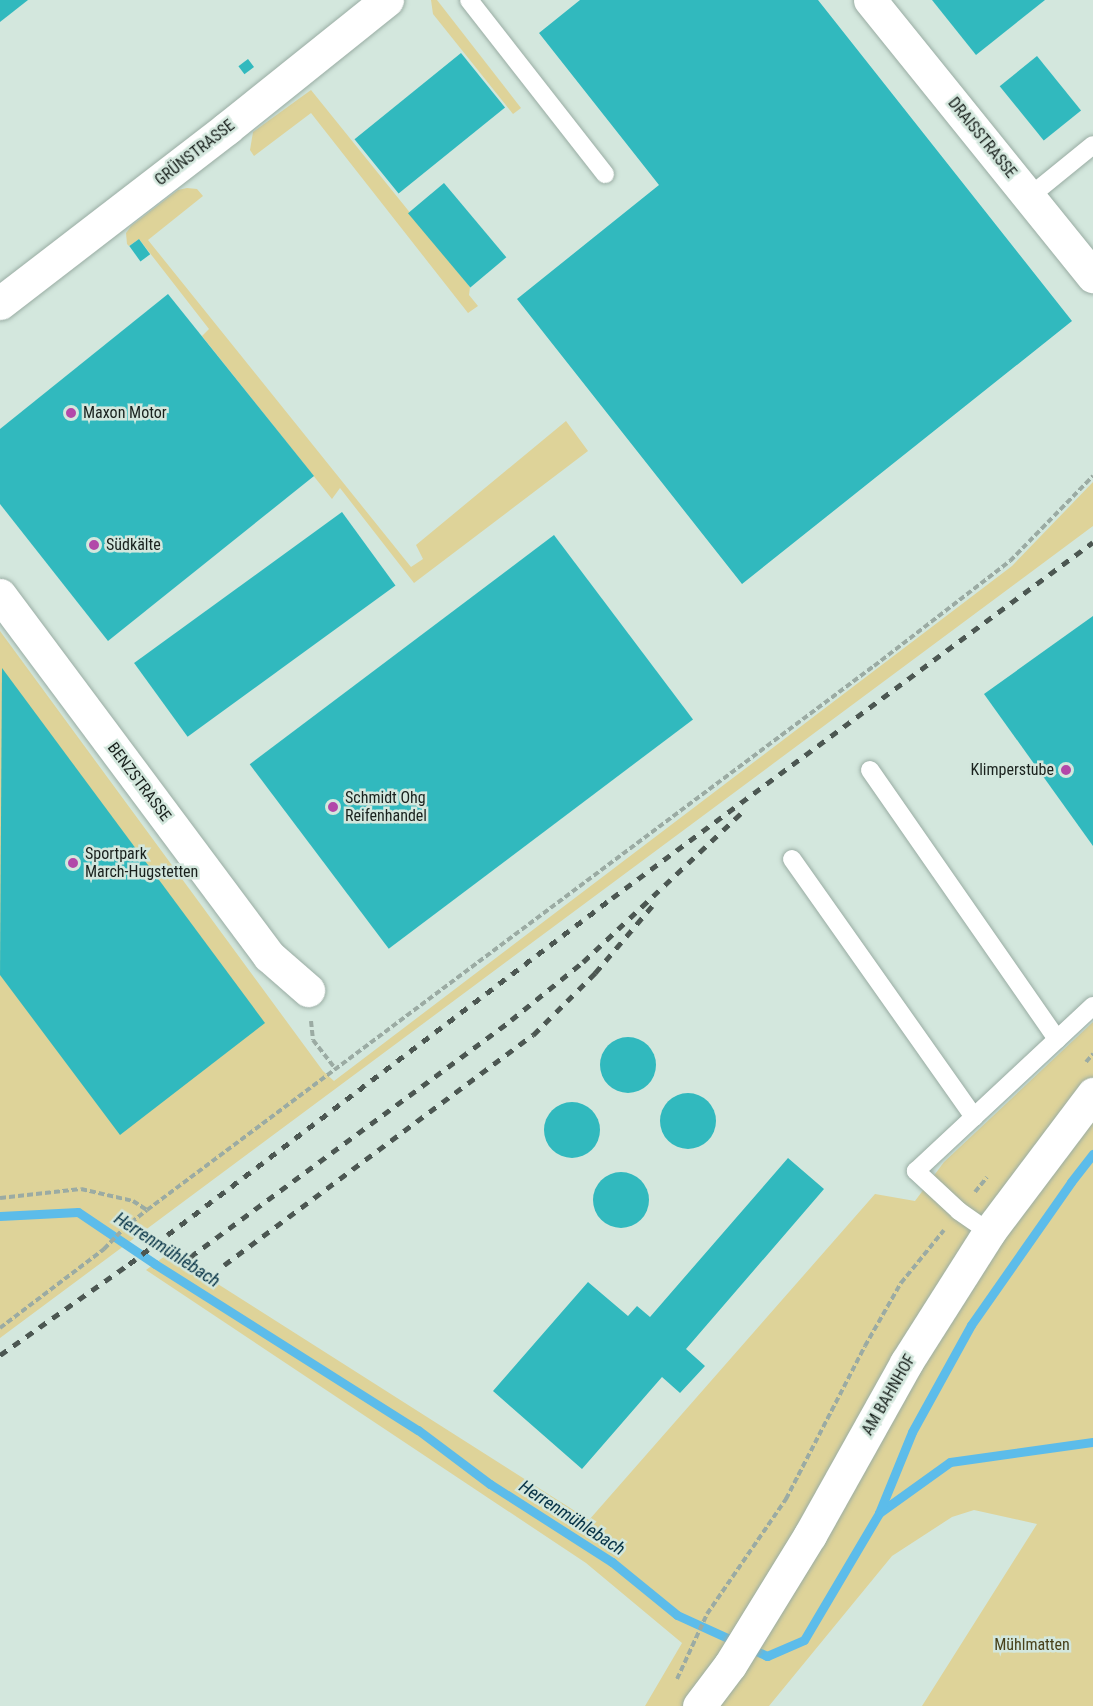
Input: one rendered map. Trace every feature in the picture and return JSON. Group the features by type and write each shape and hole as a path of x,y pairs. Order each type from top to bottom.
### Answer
{"street":[{"name":"GRÜNSTRASSE","path":"0,303 227,128 387,0"},
{"name":"DRAISSTRASSE","path":"870,0 1093,276"},
{"name":"BENZSTRASSE","path":"0,595 268,956 308,990"},
{"name":"AM BAHNHOF","path":"699,1706 730,1665 810,1535 906,1363 988,1232 1093,1094"}],"lane":[{"path":"469,0 605,174"},
{"path":"1029,197 1093,145"},
{"path":"870,770 1057,1039"},
{"path":"792,860 974,1117"},
{"path":"988,1232 959,1211 916,1171 1093,1006"}],"path":[{"path":"0,1328 104,1249 124,1228 147,1210 874,666 1010,561 1093,476"},
{"path":"308,990 313,1040 336,1069"},
{"path":"0,1198 81,1189 133,1201 147,1210"},
{"path":"691,1652 707,1614 786,1499 865,1346 901,1283 959,1211"}],"green space":[{"path":"431,0 437,0 521,108 513,114 433,14"},
{"path":"311,90 470,287 469,295 478,306 468,313 311,113 254,156 250,150 253,132"},
{"path":"197,189 203,196 148,240 411,567 423,559 416,545 566,421 588,451 414,583 340,488 332,499 202,336 209,329 139,239 129,246 127,244 126,233 131,226 178,190"},
{"path":"1093,482 1093,526 0,1338 0,631 323,1071 334,1081 1012,566"},
{"name":"Mühlmatten","path":"1093,1022 1093,1706 922,1706 1037,1524 974,1510 952,1517 892,1556 769,1706 645,1706 682,1643 586,1563 146,1270 169,1253 589,1520 875,1194 915,1201 944,1162"}],"building":[{"path":"0,0 28,0 0,22"},
{"path":"580,0 818,0 1072,321 742,584 517,299 659,185 539,33"},
{"path":"932,0 1045,0 976,55"},
{"path":"461,53 505,107 399,194 355,139"},
{"path":"1037,56 1081,110 1044,141 1000,86"},
{"path":"248,59 254,67 244,74 238,66"},
{"path":"444,183 506,257 470,288 408,213"},
{"path":"139,239 150,254 140,261 129,246"},
{"path":"168,294 314,476 108,641 0,504 0,429"},
{"path":"342,512 395,586 188,737 134,663"},
{"path":"554,535 693,719 389,949 250,764"},
{"name":"Klimperstube","path":"1093,616 1093,846 984,694"},
{"name":"Sportpark March-Hugstetten","path":"2,668 265,1023 120,1135 0,975"},
{"path":"628,1037 639,1039 648,1045 654,1054 656,1065 654,1076 648,1085 639,1091 628,1093 617,1091 608,1085 602,1076 600,1065 602,1054 608,1045 617,1039"},
{"path":"688,1093 703,1098 711,1106 716,1121 711,1136 703,1144 688,1149 673,1144 665,1136 660,1121 665,1106 673,1098"},
{"path":"572,1102 587,1107 595,1115 600,1130 595,1145 587,1153 572,1158 557,1153 549,1145 544,1130 549,1115 557,1107"},
{"path":"788,1158 824,1189 686,1349 705,1366 680,1393 662,1377 582,1469 493,1391 588,1282 628,1316 637,1306 650,1317"},
{"path":"621,1172 641,1180 649,1200 641,1220 621,1228 601,1220 593,1200 601,1180"}],"waterway":[{"path":"879,1513 912,1432 971,1325 1093,1154"},
{"name":"Herrenmühlebach","path":"0,1216 78,1212 155,1264 418,1430 490,1484 612,1562 677,1615 767,1656 804,1640 879,1513 950,1462 1093,1442"}],"railway":[{"path":"0,1355 129,1264 612,898 1093,542"},
{"path":"190,1257 511,1020 583,962 742,812"},
{"path":"224,1265 533,1035 595,973 652,906"}],"place":[{"name":"Maxon Motor","path":"71,413"},
{"name":"Südkälte","path":"94,545"},
{"name":"Klimperstube","path":"1066,770"},
{"name":"Schmidt Ohg Reifenhandel","path":"333,807"},
{"name":"Sportpark March-Hugstetten","path":"73,863"}]}
